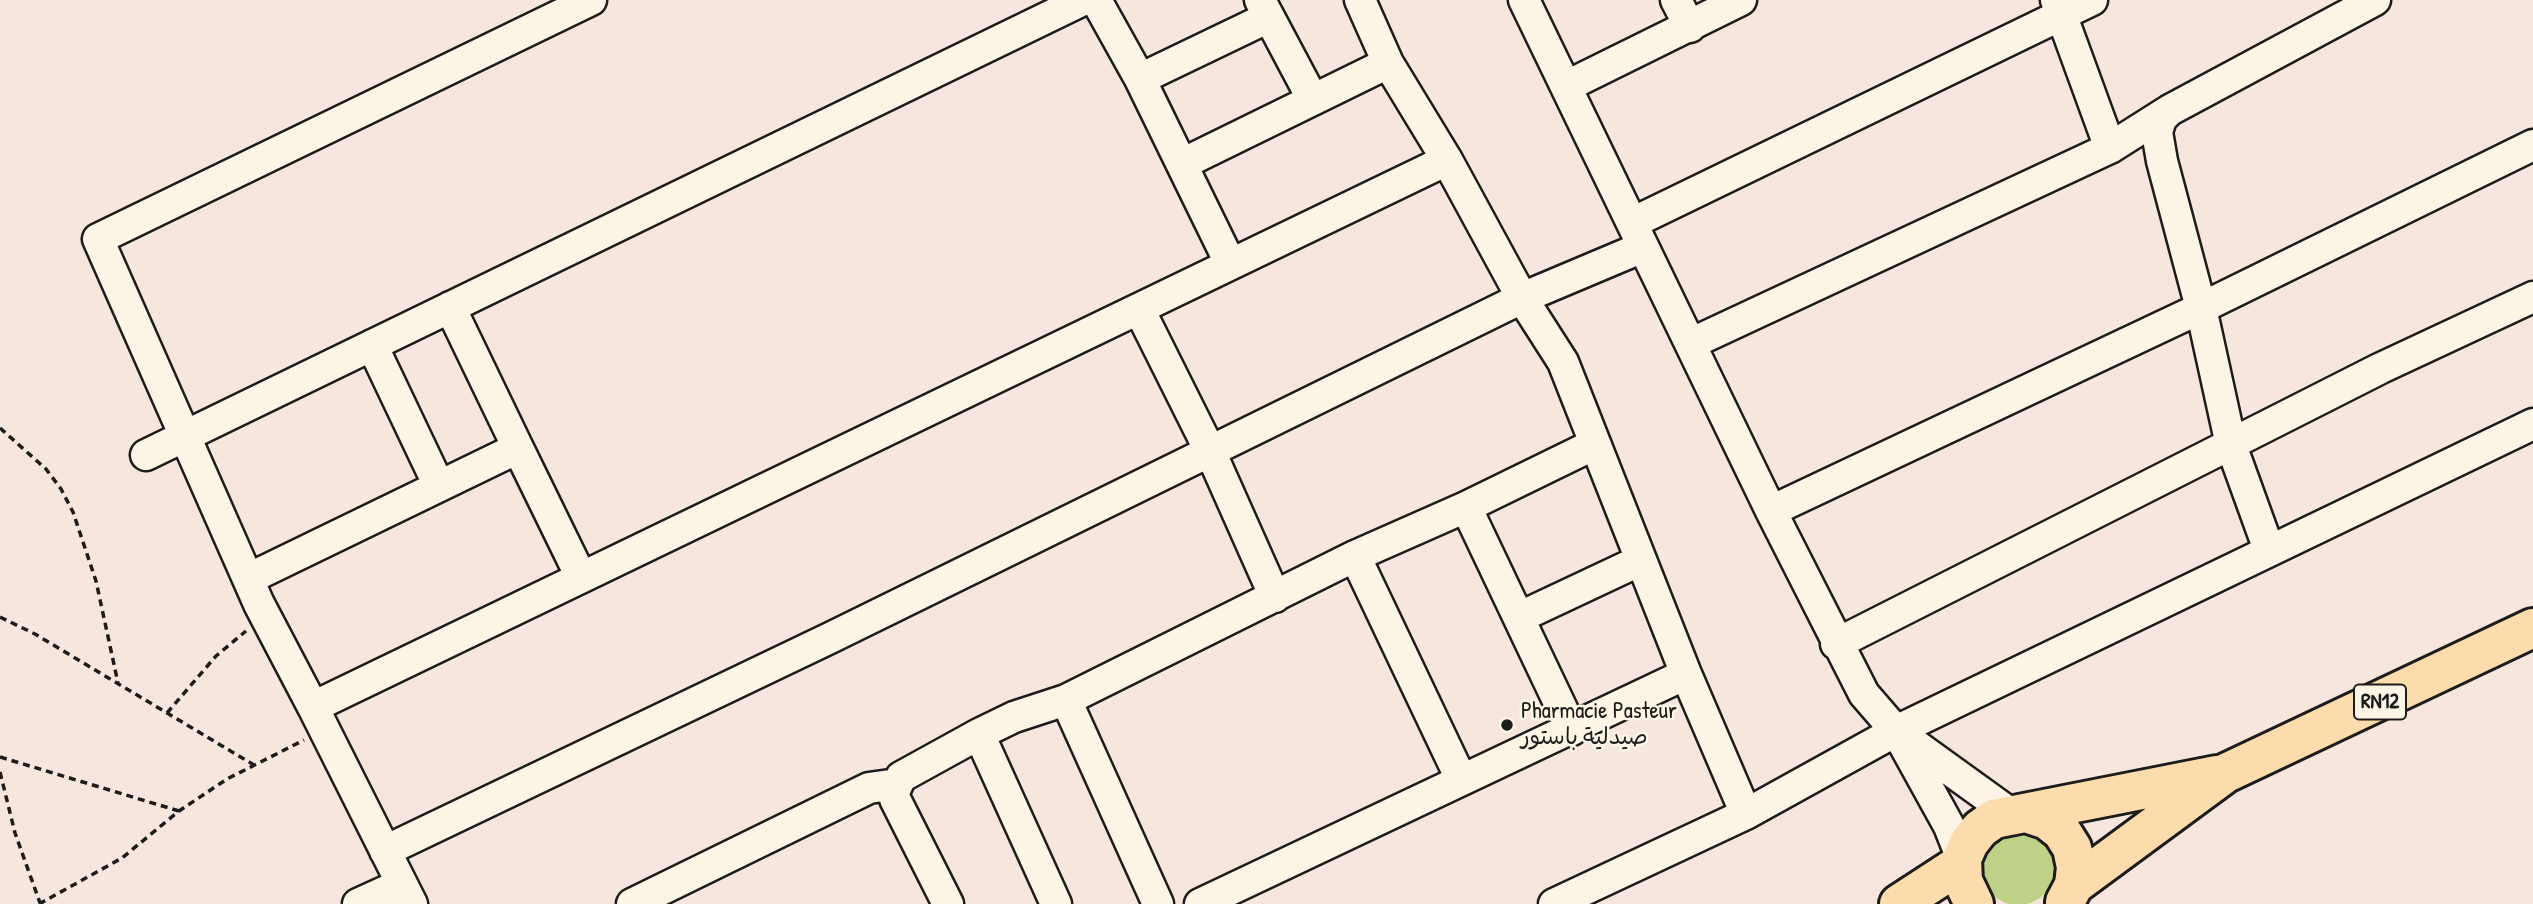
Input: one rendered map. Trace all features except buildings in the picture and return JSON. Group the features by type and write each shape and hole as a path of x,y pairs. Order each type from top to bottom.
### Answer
{"main road":[{"name":"RN12","path":"2069,898 2226,773 2533,628"},
{"name":"RN12","path":"1899,904 1962,861 1969,843 1980,829 1994,819 2226,773"},
{"name":"RN12","path":"2020,814 2047,820 2062,832 2072,848 2076,867 2069,898"},
{"path":"1962,861 1963,881 1974,904"}],"street":[{"path":"358,904 407,894 267,618 98,239 591,0"},
{"path":"146,455 1083,0"},
{"path":"1096,0 1140,79 1230,263"},
{"path":"1360,0 1388,63 1447,160 1522,298 1563,362 1639,561 1746,814"},
{"path":"1524,0 1836,644 1864,694 1896,731 1949,826 1962,861"},
{"path":"1676,0 1690,27"},
{"path":"1567,86 1741,0"},
{"path":"386,851 830,638 1522,298 2060,8 2092,0"},
{"path":"1692,343 2110,148 2170,110 2375,0"},
{"path":"1140,79 1265,8 1312,98"},
{"path":"2060,8 2110,148"},
{"path":"1182,164 1388,63"},
{"path":"2170,110 2161,119 2157,132 2201,308 2231,445 2269,550"},
{"path":"1771,511 2201,308 2533,145"},
{"path":"318,718 581,577 1447,160"},
{"path":"1836,644 2381,368 2533,297"},
{"path":"450,307 581,577"},
{"path":"1139,309 1210,451 1275,597"},
{"path":"373,345 439,486"},
{"path":"1555,904 1746,814 1896,731 2533,424"},
{"path":"948,904 895,799 901,777 1014,717 1066,700 1355,555 1466,507 1595,444"},
{"path":"250,578 518,448"},
{"path":"1466,507 1572,730"},
{"path":"1355,555 1461,779"},
{"path":"1520,617 1639,561"},
{"path":"1200,904 1686,674"},
{"path":"1066,700 1158,904"},
{"path":"1896,731 2020,814"},
{"path":"979,734 1055,904"},
{"path":"632,904 844,799 869,788 897,784"}],"path":[{"path":"0,428 46,469 73,512 96,581 118,683"},
{"path":"0,617 118,683 254,765"},
{"path":"167,713 216,656 244,632 267,618"},
{"path":"0,772 15,833 40,904 122,858 180,811 254,765 318,718"},
{"path":"0,757 180,811"}],"green space":[{"path":"2011,831 2025,831 2039,837 2049,847 2055,868 2053,882 2039,899 2025,905 2011,905 1997,899 1987,889 1981,875 1981,861 1987,847 1997,837"}],"place":[{"name":"Pharmacie Pasteur صيدلية باستور","path":"1507,725"}]}
